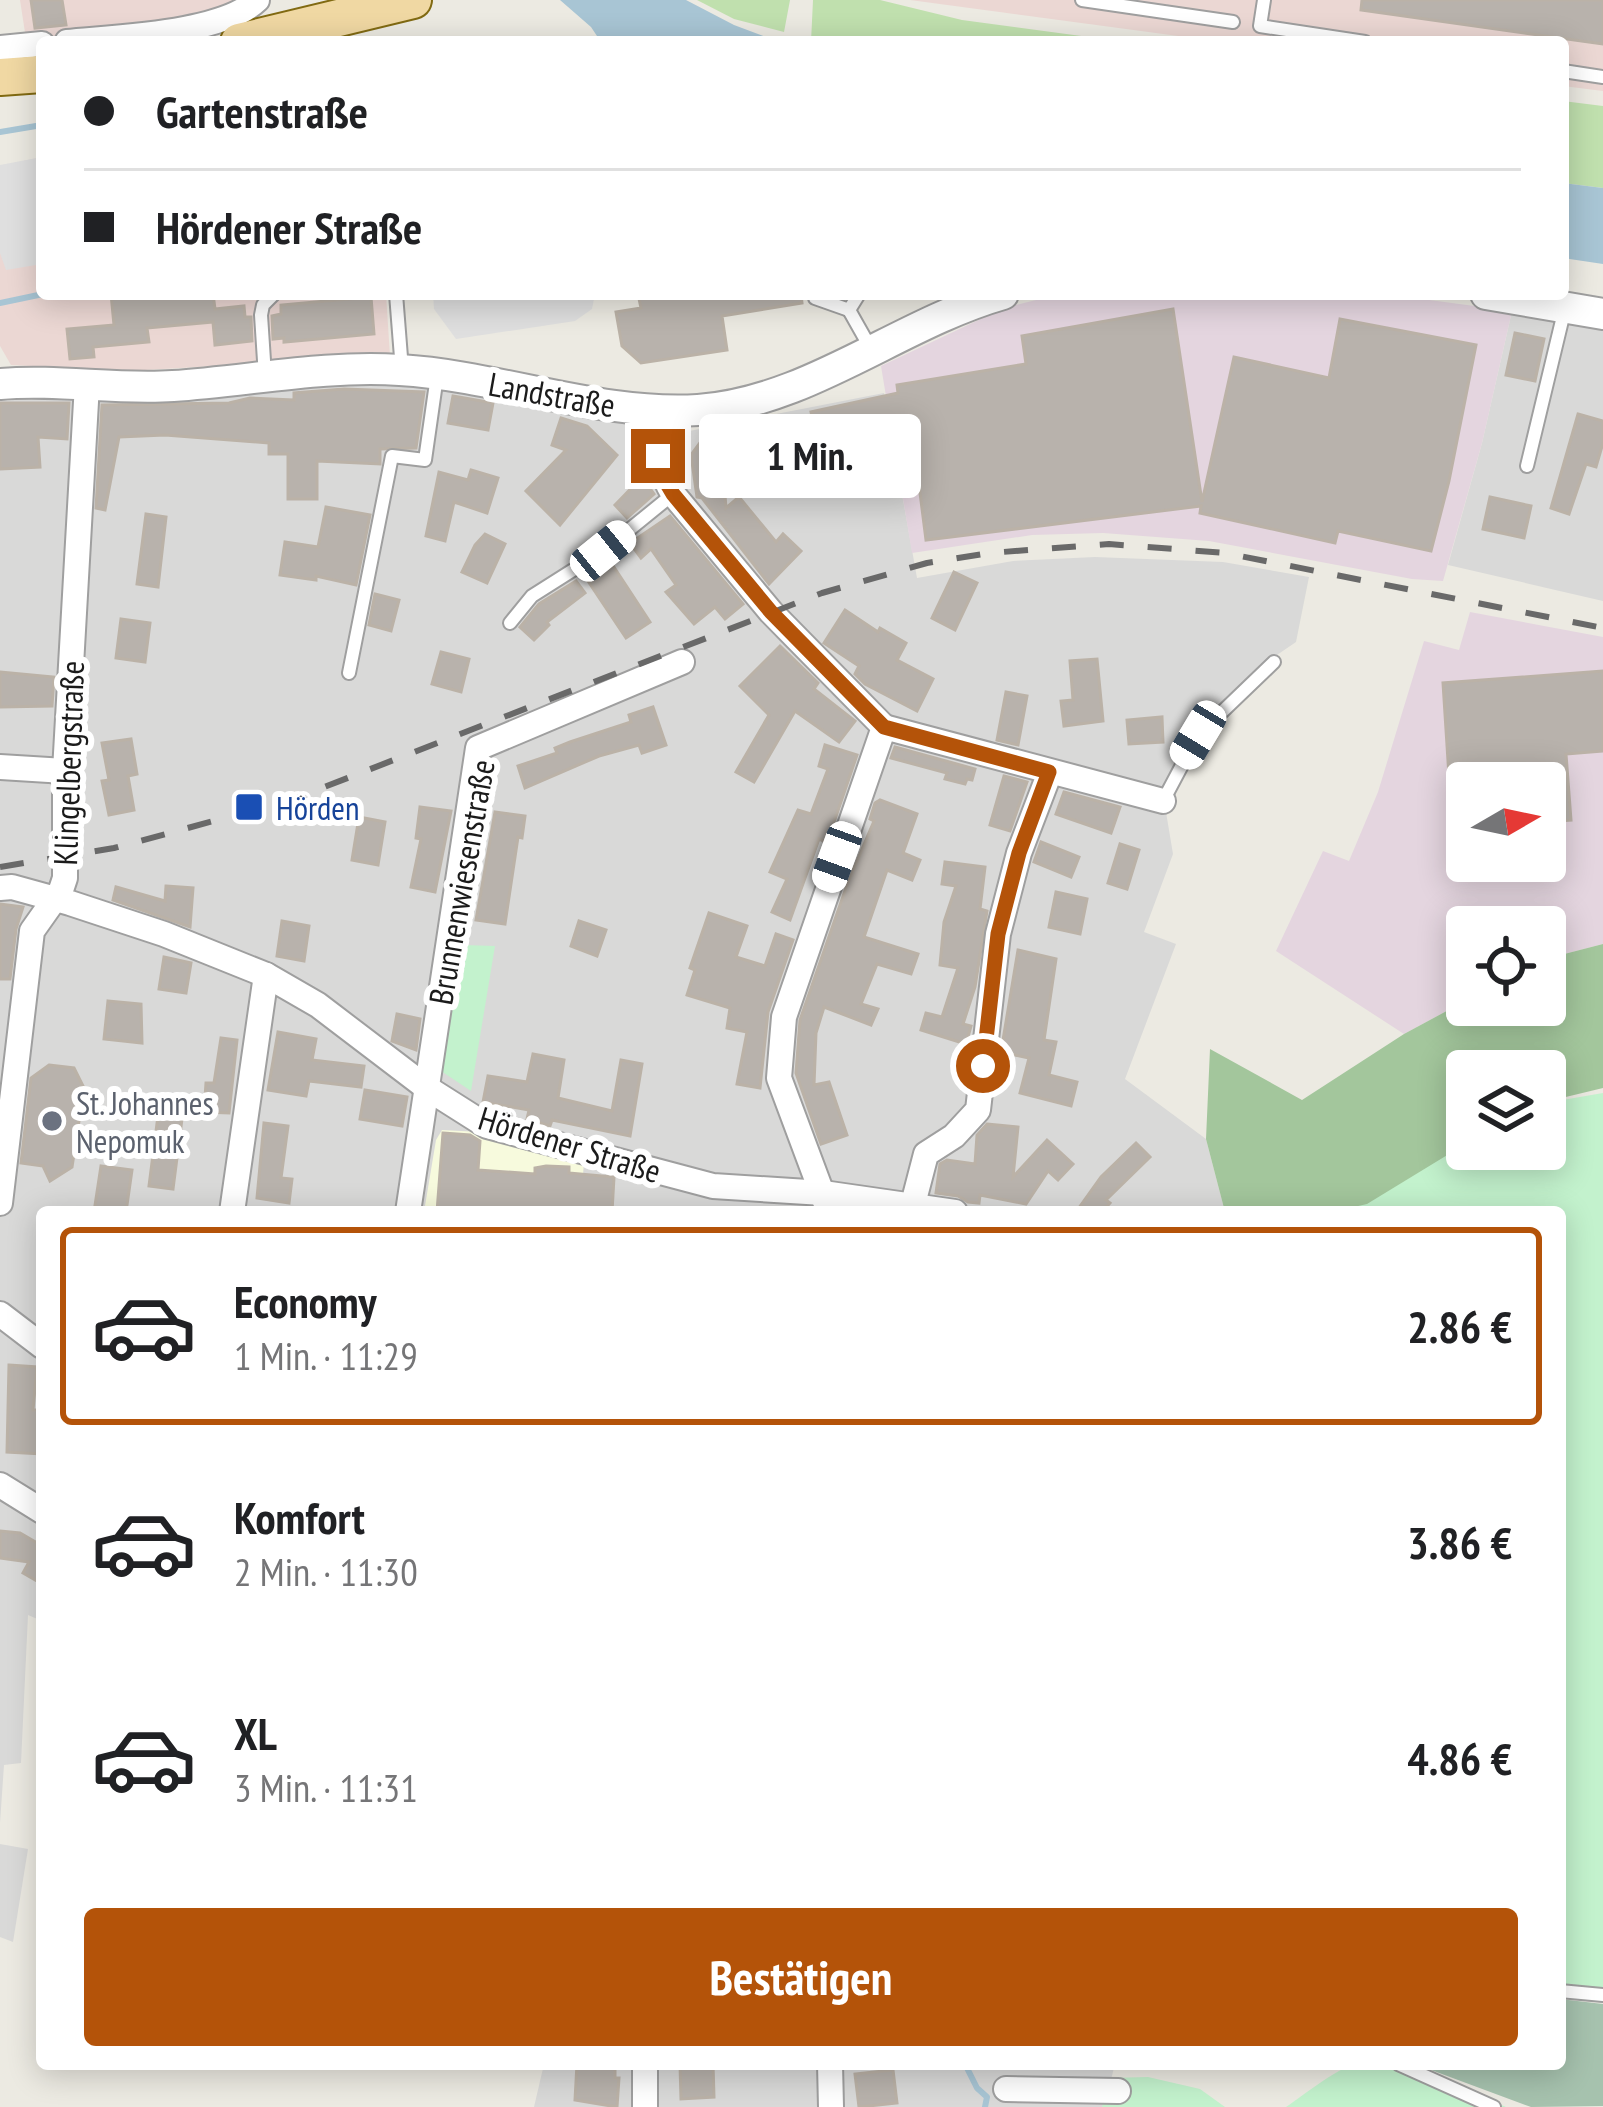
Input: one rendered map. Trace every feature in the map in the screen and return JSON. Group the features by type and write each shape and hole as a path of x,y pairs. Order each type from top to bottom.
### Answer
{"main road":[{"path":"263,36 399,4"},
{"path":"0,77 36,74"}],"street":[{"path":"129,36 170,32 247,10 257,0"},
{"path":"0,48 36,45"},
{"name":"Landstraße","path":"0,384 169,386 402,370 657,410 699,410 761,398 987,300"},
{"path":"1522,300 1603,314"},
{"name":"Klingelbergstraße","path":"0,1202 32,931 65,878 64,771 87,384"},
{"path":"657,410 658,456 673,494 771,612 884,727 1162,801"},
{"name":"Brunnenwiesenstraße","path":"427,1088 478,748 682,662"},
{"path":"826,1202 779,1078 784,1017 884,727"},
{"path":"0,767 64,771"},
{"path":"922,1206 926,1154 954,1136 978,1110 998,934 1019,853 1049,772"},
{"name":"Hördener Straße","path":"0,888 11,886 164,934 266,975 318,1005 427,1088 487,1126 713,1186 890,1206"},
{"path":"233,1206 266,975"},
{"path":"409,1206 427,1088"},
{"path":"0,1314 36,1341"},
{"path":"0,1485 36,1506"},
{"path":"645,2070 645,2107"},
{"path":"830,2070 831,2107"},
{"path":"1006,2089 1116,2099"}],"lane":[{"path":"1082,0 1234,22"},
{"path":"1264,0 1260,26 1326,36"},
{"path":"1569,72 1603,77"},
{"path":"265,377 262,315 268,300"},
{"path":"396,300 402,370"},
{"path":"821,300 850,310 872,350"},
{"path":"850,310 856,300"},
{"path":"1527,466 1565,307"},
{"path":"350,674 392,456 425,460 437,375"},
{"path":"511,623 532,596 603,551 673,494"},
{"path":"1162,801 1198,735 1274,662"},
{"path":"1566,1992 1603,1995"},
{"path":"1411,2070 1494,2107"}],"shaded area":[{"path":"20,0 246,0 171,24 26,39"},
{"path":"910,0 1603,0 1603,91 1569,87 1569,36 1178,36"},
{"path":"36,158 36,300 386,300 390,356 127,371 11,365 0,346 0,166"},
{"path":"36,158 36,265 6,270 0,253 0,165"},
{"path":"433,300 594,300 592,309 575,321 456,339 434,309"},
{"path":"1036,300 1429,300 1512,311 1482,443 1443,581 1209,541 1103,533 1032,535 912,553 881,366 1004,308"},
{"path":"1512,311 1603,326 1603,601 1448,565"},
{"path":"411,378 679,433 884,393 917,578 1013,561 1095,557 1223,562 1309,577 1296,642 1191,736 1162,788 1173,854 1144,932 1176,944 1125,1079 1206,1139 1223,1206 36,1206 36,1618 28,1615 21,1763 4,1765 0,1823 0,395"},
{"path":"1470,612 1603,637 1603,944 1566,954 1566,906 1446,906 1446,1011 1404,1034 1276,951 1323,851 1349,861 1378,792 1424,641 1459,650"},
{"path":"442,1130 481,1132 584,1159 581,1206 425,1206 436,1140"},
{"path":"0,1844 28,1849 13,1942 0,1937"},
{"path":"1566,2000 1603,2004 1603,2106 1531,2107 1431,2070 1566,2070"},
{"path":"543,2070 1113,2070 1104,2107 534,2107"}],"green space":[{"path":"697,0 790,0 784,32 734,19"},
{"path":"813,0 880,0 962,20 1081,36 811,36"},
{"path":"1569,102 1603,106 1603,188 1569,184"},
{"path":"1603,944 1603,1088 1566,1097 1566,1050 1446,1050 1446,1170 1496,1170 1546,1206 1223,1206 1206,1139 1210,1049 1302,1100 1446,1011 1446,1026 1566,1026 1566,954"},
{"path":"463,945 495,946 471,1091 441,1071"},
{"path":"1603,1093 1603,1997 1566,1992 1566,1206 1358,1206 1446,1156 1446,1170 1566,1170 1566,1099"},
{"path":"1342,2070 1425,2070 1506,2107 1286,2107"},
{"path":"1148,2077 1200,2089 1225,2107 1102,2107 1110,2078"}],"water":[{"path":"560,0 686,0 763,36 597,36"},
{"path":"1569,184 1603,188 1603,264 1569,259"}],"building":[{"path":"31,0 62,0 66,25 35,28"},
{"path":"1362,0 1603,0 1603,44 1569,36 1361,10"},
{"path":"112,300 214,300 215,309 244,306 245,317 251,317 252,341 215,345 213,322 147,328 149,342 93,347 94,357 70,359 67,329 114,325"},
{"path":"371,300 374,334 273,339 272,316 281,314 281,305"},
{"path":"639,300 802,303 722,316 727,350 641,363 622,346 616,312 641,308"},
{"path":"1173,309 1202,502 1234,357 1329,378 1340,319 1476,345 1431,551 1338,531 1335,543 1200,513 1201,506 926,540 911,422 876,427 878,435 847,442 858,490 829,496 811,412 898,393 897,385 1026,364 1022,336"},
{"path":"1515,333 1544,339 1535,381 1506,375"},
{"path":"344,389 424,392 416,448 380,449 380,464 317,461 317,499 288,499 288,454 269,454 269,443 165,435 119,437 105,510 96,508 102,405 294,400 294,393"},
{"path":"453,396 493,403 488,430 448,423"},
{"path":"0,403 69,403 67,439 38,437 40,467 0,469"},
{"path":"1578,414 1603,421 1603,443 1596,467 1586,464 1569,514 1551,508"},
{"path":"561,418 587,426 617,455 560,525 526,491 566,450 552,445"},
{"path":"756,426 759,455 735,457 723,469 726,508 739,497 776,542 783,534 801,551 769,584 697,497 691,455 708,432"},
{"path":"471,470 498,478 487,513 454,502 445,541 426,536 439,472 468,480"},
{"path":"642,477 654,494 627,518 615,505"},
{"path":"1490,497 1531,506 1524,538 1483,529"},
{"path":"326,507 370,515 356,585 316,576 316,580 280,575 285,542 318,547"},
{"path":"146,514 166,517 158,587 137,584"},
{"path":"670,516 743,604 725,619 715,607 694,624 666,592 676,585 651,549 641,558 630,543"},
{"path":"485,534 505,544 487,583 462,572"},
{"path":"610,561 650,622 626,638 588,581"},
{"path":"954,572 977,583 955,630 932,618"},
{"path":"576,581 585,593 547,622 534,640 520,627 539,604"},
{"path":"375,594 399,600 391,631 369,625"},
{"path":"845,610 878,632 880,628 906,643 897,660 933,679 917,711 865,684 855,674 859,666 824,643"},
{"path":"121,619 150,623 145,662 116,658"},
{"path":"780,646 818,683 814,689 855,721 839,742 795,711 754,782 736,772 769,715 740,686"},
{"path":"441,652 469,659 461,692 432,684"},
{"path":"1097,659 1103,721 1064,726 1061,701 1073,700 1070,661"},
{"path":"1603,671 1603,751 1566,754 1571,820 1566,820 1566,762 1448,762 1443,683"},
{"path":"0,672 54,677 52,706 0,707"},
{"path":"1006,692 1027,696 1018,745 997,740"},
{"path":"653,707 666,745 642,753 639,745 599,756 525,788 518,766 631,722 629,715"},
{"path":"1162,717 1163,742 1129,744 1127,720"},
{"path":"131,739 137,774 128,776 134,810 109,815 102,781 109,780 102,743"},
{"path":"825,745 857,755 830,834 826,842 819,839 790,920 772,912 787,879 770,872 798,810 811,814 828,769 819,766"},
{"path":"895,747 975,769 972,780 965,784 945,779 947,773 891,758"},
{"path":"1004,776 1027,782 1010,831 990,825"},
{"path":"1064,792 1120,807 1111,833 1056,814"},
{"path":"880,800 917,814 903,853 920,860 912,880 887,870 864,937 918,954 911,974 877,964 861,1004 878,1009 871,1025 824,1007 816,1033 814,1085 829,1082 847,1135 821,1144 796,1073 800,1020 874,821 870,819 875,803"},
{"path":"420,807 451,811 435,892 411,887 421,839 416,838"},
{"path":"495,812 525,816 505,924 476,920"},
{"path":"359,817 385,822 378,865 352,860"},
{"path":"1041,842 1079,857 1071,877 1034,862"},
{"path":"1120,844 1139,850 1127,889 1108,883"},
{"path":"945,862 985,867 980,909 987,911 975,987 963,1024 971,1026 966,1044 921,1030 926,1013 942,1017 958,968 940,965 944,922 956,886 942,884"},
{"path":"166,886 193,888 190,927 113,900 116,887 165,901"},
{"path":"1056,892 1087,899 1080,934 1049,927"},
{"path":"0,904 23,907 10,979 0,979"},
{"path":"709,913 747,926 736,957 765,966 776,934 793,940 768,1012 760,1088 737,1084 747,1032 727,1028 730,1008 687,995 695,970 690,968"},
{"path":"282,921 309,926 304,961 277,956"},
{"path":"579,921 606,930 597,956 571,946"},
{"path":"1018,950 1056,959 1044,1040 1056,1042 1049,1075 1077,1082 1071,1106 1020,1093 1029,1058 1001,1052"},
{"path":"164,957 191,963 186,993 159,989"},
{"path":"108,1001 141,1004 142,1043 104,1039"},
{"path":"397,1014 420,1019 416,1050 392,1041"},
{"path":"278,1032 316,1039 312,1060 364,1066 361,1087 309,1081 306,1096 268,1090"},
{"path":"221,1038 237,1040 229,1113 204,1112 206,1083 214,1083"},
{"path":"533,1054 564,1060 558,1098 612,1111 621,1060 642,1064 630,1136 552,1120 550,1126 527,1119 529,1110 483,1102 488,1076 527,1082"},
{"name":"St. Johannes Nepomuk","path":"49,1065 74,1068 84,1088 72,1167 50,1181 43,1166 21,1163 31,1078"},
{"path":"365,1090 407,1097 402,1126 360,1119"},
{"path":"159,1108 183,1111 173,1189 149,1186"},
{"path":"264,1123 288,1126 281,1178 292,1179 289,1203 257,1198"},
{"path":"987,1124 1018,1127 1013,1177 1047,1140 1073,1164 1058,1180 1048,1171 1026,1204 980,1195 979,1203 968,1202 936,1193 940,1164 947,1160 975,1164 977,1135"},
{"path":"443,1133 470,1135 480,1141 478,1170 535,1174 535,1168 569,1167 569,1173 614,1177 612,1206 437,1206"},
{"path":"1136,1143 1150,1157 1106,1200 1107,1206 1080,1206 1101,1177"},
{"path":"101,1166 132,1170 127,1206 95,1206"},
{"path":"9,1365 36,1367 36,1454 7,1452"},
{"path":"0,1531 20,1533 36,1542 36,1581 23,1573 29,1562 0,1558"},
{"path":"577,2070 615,2070 617,2107 575,2100"},
{"path":"680,2070 713,2070 714,2097 681,2099"},
{"path":"893,2070 897,2103 859,2107 855,2074"}],"waterway":[{"path":"0,132 36,126"},
{"path":"0,303 36,295"},
{"path":"968,2070 987,2097 985,2107"}],"railway":[{"path":"0,867 114,848 291,800 822,593 927,563 989,553 1109,544 1225,553 1603,628"}],"place":[{"name":"Hörden","path":"249,807"},
{"name":"St. Johannes Nepomuk","path":"52,1121"}],"route":[{"path":"658,456 673,494 771,612 884,727 1049,772 1019,853 998,934 983,1066"}]}
